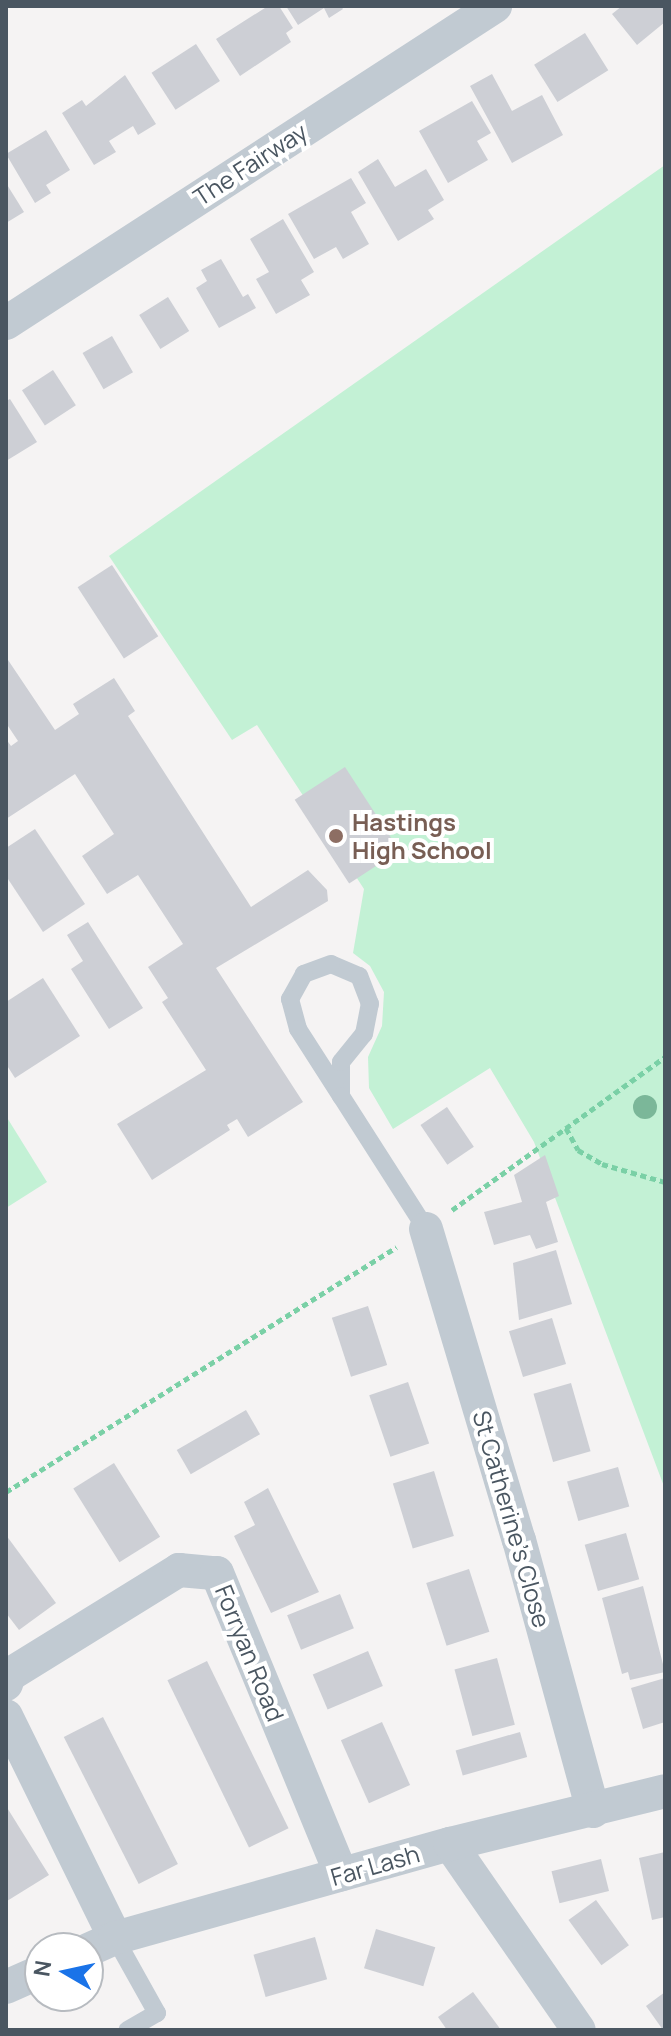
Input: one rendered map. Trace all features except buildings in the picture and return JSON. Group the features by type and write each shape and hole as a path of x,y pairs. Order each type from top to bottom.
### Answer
{"street":[{"name":"The Fairway","path":"6,323 495,6"},
{"name":"St Catherine's Close","path":"426,1229 519,1540 593,1811"},
{"name":"Forryan Road","path":"6,1684 9,1675 179,1570 217,1573 341,1874"},
{"path":"6,1716 97,1932"},
{"name":"Far Lash","path":"104,1943 450,1844 665,1791"},
{"path":"450,1844 579,2030"}],"lane":[{"path":"341,1096 341,1062 364,1034 370,1004 359,976 331,964 304,974 290,999 298,1029 426,1229"},
{"path":"104,1947 157,2013 128,2030"}],"path":[{"path":"6,1492 426,1229 665,1057"},
{"path":"566,1128 578,1150 602,1164 665,1182"}],"green space":[{"path":"665,165 665,1489 534,1142 490,1068 393,1129 369,1088 368,1057 382,1026 384,992 370,966 353,953 364,889 257,725 232,740 109,556"},
{"path":"6,1116 47,1182 6,1208"}],"place":[{"name":"Hastings High School","path":"336,836"}]}
